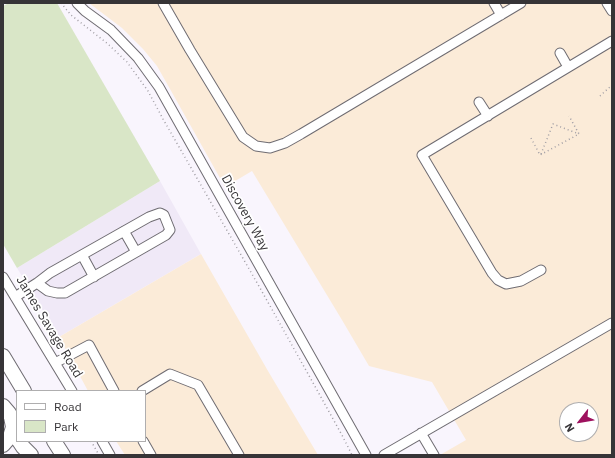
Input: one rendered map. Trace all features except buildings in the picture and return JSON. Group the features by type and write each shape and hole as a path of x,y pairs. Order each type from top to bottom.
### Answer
{"highway":[{"path":"3,356 23,390"},
{"path":"3,406 9,412 16,435"},
{"path":"3,445 10,437 12,422"},
{"path":"19,442 30,455"},
{"path":"55,442 63,455"}],"street":[{"name":"Discovery Way","path":"77,3 85,11 111,30 138,58 159,87 366,455"},
{"path":"163,3 243,137 256,146 270,148 285,143 521,3"},
{"path":"494,3 501,15"},
{"path":"607,3 612,11"},
{"path":"541,270 521,281 506,284 498,280 492,273 422,155 612,41"},
{"path":"560,53 568,67"},
{"path":"479,102 488,116"},
{"path":"15,297 50,273 149,217 160,213 164,216 170,230 166,235 65,293 48,291 37,283"},
{"path":"124,231 136,252"},
{"path":"82,255 94,277"},
{"name":"James Savage Road","path":"3,277 71,390"},
{"path":"384,455 612,323"},
{"path":"55,363 89,345 113,390"},
{"path":"144,390 170,374 198,385 239,455"},
{"path":"421,433 434,455"},
{"path":"103,442 110,455"},
{"path":"144,442 151,455"}],"path":[{"path":"61,3 71,15 108,44 127,62 148,91 343,436 352,455"},
{"path":"600,96 612,85"},
{"path":"569,116 580,134"},
{"path":"540,155 553,124 580,134"},
{"path":"540,155 580,134"},
{"path":"531,138 540,155"},
{"path":"92,442 99,455"}],"shaded area":[{"path":"89,3 612,3 612,455 440,455 466,440 432,382 369,366 252,171 225,187 157,66 143,49 122,28"},
{"path":"160,181 201,254 59,337 17,268"},
{"path":"201,254 318,455 125,455 117,442 146,442 146,390 87,390 59,337"}],"green space":[{"path":"9,3 57,3 160,181 17,268 3,244 3,6"}]}
